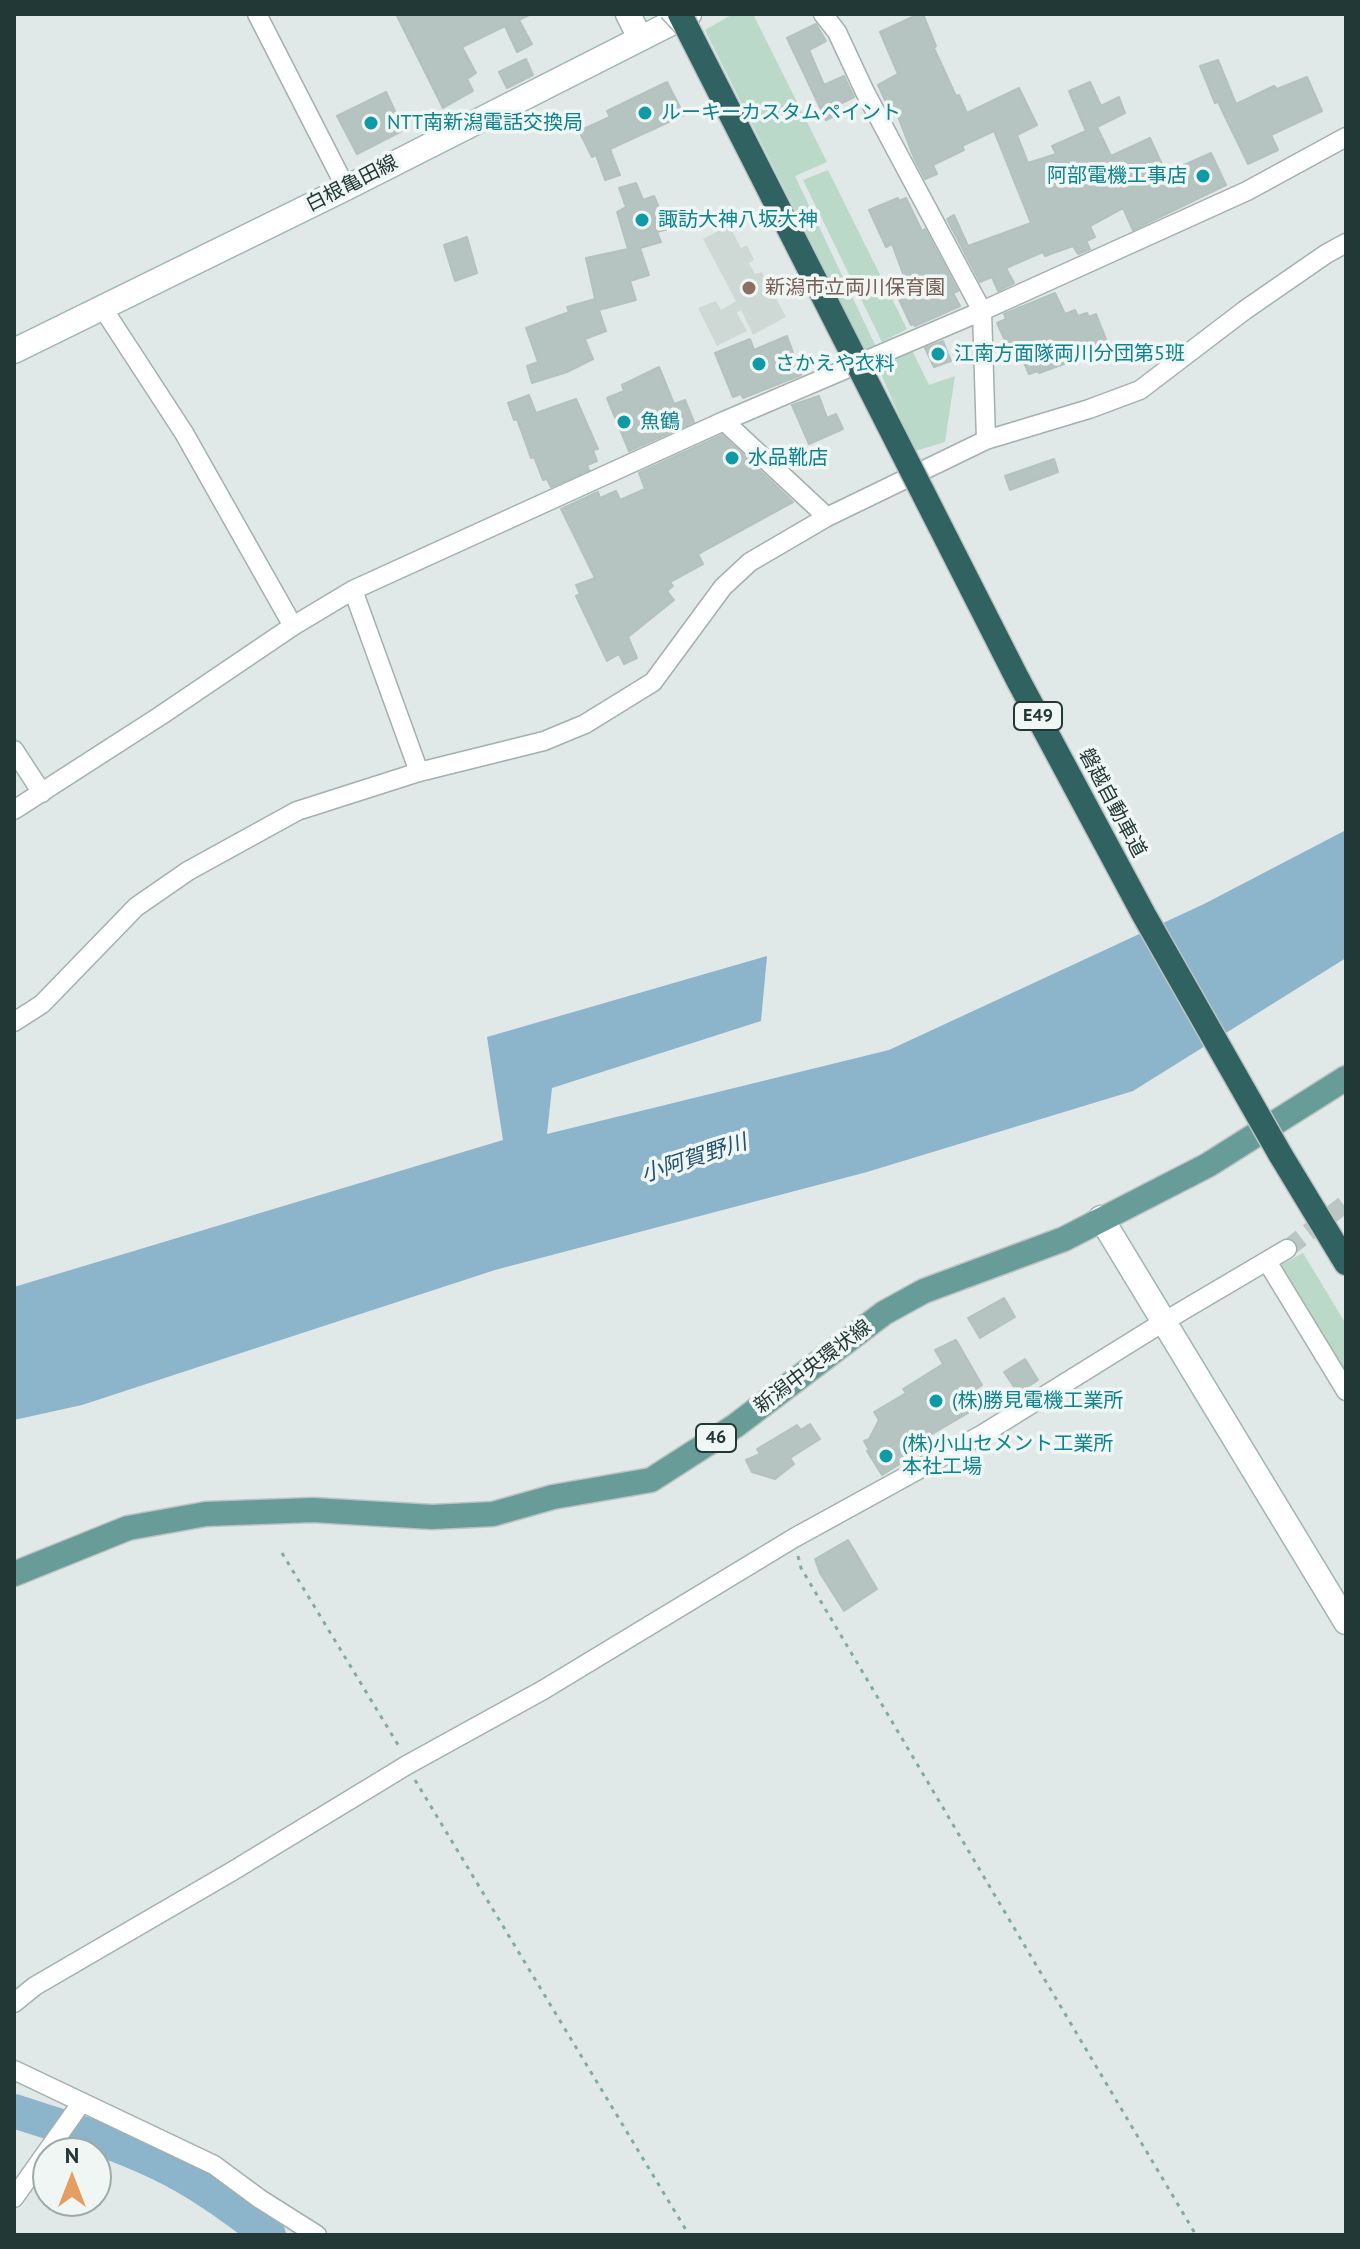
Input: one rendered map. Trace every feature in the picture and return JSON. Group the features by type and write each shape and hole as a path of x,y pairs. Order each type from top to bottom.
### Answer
{"highway":[{"name":"E49","path":"680,14 692,39"},
{"name":"磐越自動車道","path":"692,39 1017,678 1144,915 1346,1263"}],"main road":[{"path":"628,14 640,38"},
{"name":"白根亀田線","path":"14,351 346,188 689,14"},
{"name":"新潟中央環状線","path":"14,1574 128,1528 206,1514 313,1510 432,1517 493,1514 553,1497 651,1480 735,1426 884,1313 924,1291 1064,1239 1208,1165 1346,1078"},
{"path":"1101,1218 1346,1622"}],"street":[{"path":"257,14 346,188"},
{"path":"823,14 837,32 865,92 982,311 986,440"},
{"path":"14,810 293,626 353,590 724,421 982,311 1247,191 1346,137"},
{"path":"14,1022 42,1004 136,907 188,871 297,811 419,772 544,741 585,724 653,682 723,587 750,562 827,517 986,440 1140,390 1245,310 1346,243"},
{"path":"102,307 184,433 293,626"},
{"path":"724,421 827,517"},
{"path":"353,590 419,772"},
{"path":"14,750 42,793"},
{"path":"14,2003 35,1986 407,1765 543,1690 794,1538 983,1434 1287,1249"},
{"path":"1268,1263 1346,1391"},
{"path":"14,2070 79,2106 214,2165 317,2235"},
{"path":"14,2198 79,2106"}],"lane":[{"path":"665,14 692,39"}],"path":[{"path":"794,1538 801,1568 1196,2235"},
{"path":"282,1553 397,1740 407,1765 689,2235"}],"shaded area":[{"name":"新潟市立両川保育園","path":"729,225 741,248 747,245 754,260 749,263 755,274 762,272 786,317 753,335 741,310 737,313 747,331 717,346 698,308 716,301 721,310 736,301 703,239"}],"green space":[{"path":"733,14 753,14 827,162 795,176 876,347 865,351 705,30"},
{"path":"828,170 907,329 882,342 803,180"},
{"path":"911,348 929,385 955,376 945,442 915,451 876,363"},
{"path":"1303,1253 1346,1324 1346,1384 1279,1266"}],"water":[{"name":"小阿賀野川","path":"1346,830 1346,958 1133,1091 867,1172 495,1270 82,1405 14,1420 14,1287 503,1140 487,1037 767,956 761,1021 552,1088 547,1134 889,1050 1204,904"}],"building":[{"path":"396,14 531,14 519,20 532,44 517,52 505,26 462,47 476,73 467,79 473,91 443,108"},
{"path":"923,14 936,46 934,48 967,113 1019,88 1037,125 1017,135 1028,163 1056,154 1052,146 1086,131 1069,91 1090,82 1101,106 1119,97 1125,113 1097,127 1111,156 1150,138 1166,173 1211,153 1226,185 1133,230 1123,208 1090,226 1095,237 1086,241 1090,249 1078,254 1073,246 1045,256 1043,252 1006,268 1014,283 998,291 992,277 980,282 947,219 954,215 968,246 1031,223 994,131 962,146 964,150 933,165 937,174 925,179 895,109 890,111 878,85 898,74 880,32"},
{"path":"816,24 826,41 809,50 824,85 844,76 854,97 834,107 837,115 826,120 787,38"},
{"path":"526,59 533,75 507,88 499,72"},
{"path":"1218,60 1236,104 1274,86 1277,89 1307,77 1322,111 1271,135 1278,150 1248,164 1218,102 1215,103 1200,66"},
{"name":"ルーキーカスタムペイント","path":"667,82 684,115 610,149 620,175 605,180 596,155 592,157 579,131 610,117 607,111"},
{"name":"NTT南新潟電話交換局","path":"386,92 404,130 357,154 337,116"},
{"path":"636,183 643,200 654,196 668,229 657,232 661,242 640,248 649,275 630,281 636,300 599,310 606,331 585,339 593,359 567,372 532,383 527,366 538,362 526,328 569,312 567,307 595,299 596,303 586,258 628,249 617,212 626,207 619,188"},
{"path":"898,198 899,201 906,198 922,231 925,229 958,291 953,293 960,306 915,326 911,325 895,291 908,287 892,244 886,247 869,210"},
{"path":"467,237 477,273 455,281 444,245"},
{"path":"1055,293 1065,314 1075,310 1078,316 1096,314 1108,344 1096,349 1097,352 1029,374 1020,354 1013,358 997,323 1006,319 1004,314"},
{"path":"787,336 801,375 743,398 741,394 733,397 715,353 750,339 754,350"},
{"name":"江南方面隊両川分団第5班","path":"943,341 951,361 934,367 925,348"},
{"path":"659,367 674,404 685,400 694,422 629,451 607,398 624,391 622,385"},
{"path":"529,395 536,413 576,399 598,449 593,450 597,461 587,465 589,470 551,487 547,479 543,480 508,403"},
{"path":"819,396 827,418 836,414 843,429 809,444 792,405"},
{"path":"722,435 793,502 698,554 703,564 670,582 673,586 667,591 674,600 628,637 637,658 624,664 619,654 607,661 576,596 580,594 576,585 595,578 561,509 598,492 600,498 616,491 620,500 645,489 639,473"},
{"path":"1054,459 1058,472 1010,490 1005,476"},
{"path":"1004,1298 1015,1317 980,1338 968,1318"},
{"path":"956,1340 982,1385 960,1400 968,1413 927,1437 932,1444 882,1475 864,1441 869,1439 879,1420 874,1412 906,1393 903,1389 943,1364 935,1350"},
{"path":"1025,1359 1038,1380 1018,1393 1004,1372"},
{"path":"810,1424 820,1439 790,1458 794,1464 775,1479 752,1472 746,1460 760,1454 757,1449 797,1425 801,1430"},
{"path":"848,1540 877,1589 844,1611 820,1573 815,1559"}],"waterway":[{"path":"14,2111 106,2141 175,2171 269,2235"}],"tunnel":[{"path":"1287,1249 1346,1203"}],"place":[{"name":"ルーキーカスタムペイント","path":"645,113"},
{"name":"NTT南新潟電話交換局","path":"371,123"},
{"name":"阿部電機工事店","path":"1203,176"},
{"name":"諏訪大神八坂大神","path":"642,220"},
{"name":"新潟市立両川保育園","path":"749,288"},
{"name":"江南方面隊両川分団第5班","path":"938,354"},
{"name":"さかえや衣料","path":"759,364"},
{"name":"魚鶴","path":"624,422"},
{"name":"水品靴店","path":"732,458"},
{"name":"(株)勝見電機工業所","path":"936,1401"},
{"name":"(株)小山セメント工業所 本社工場","path":"886,1456"}]}
